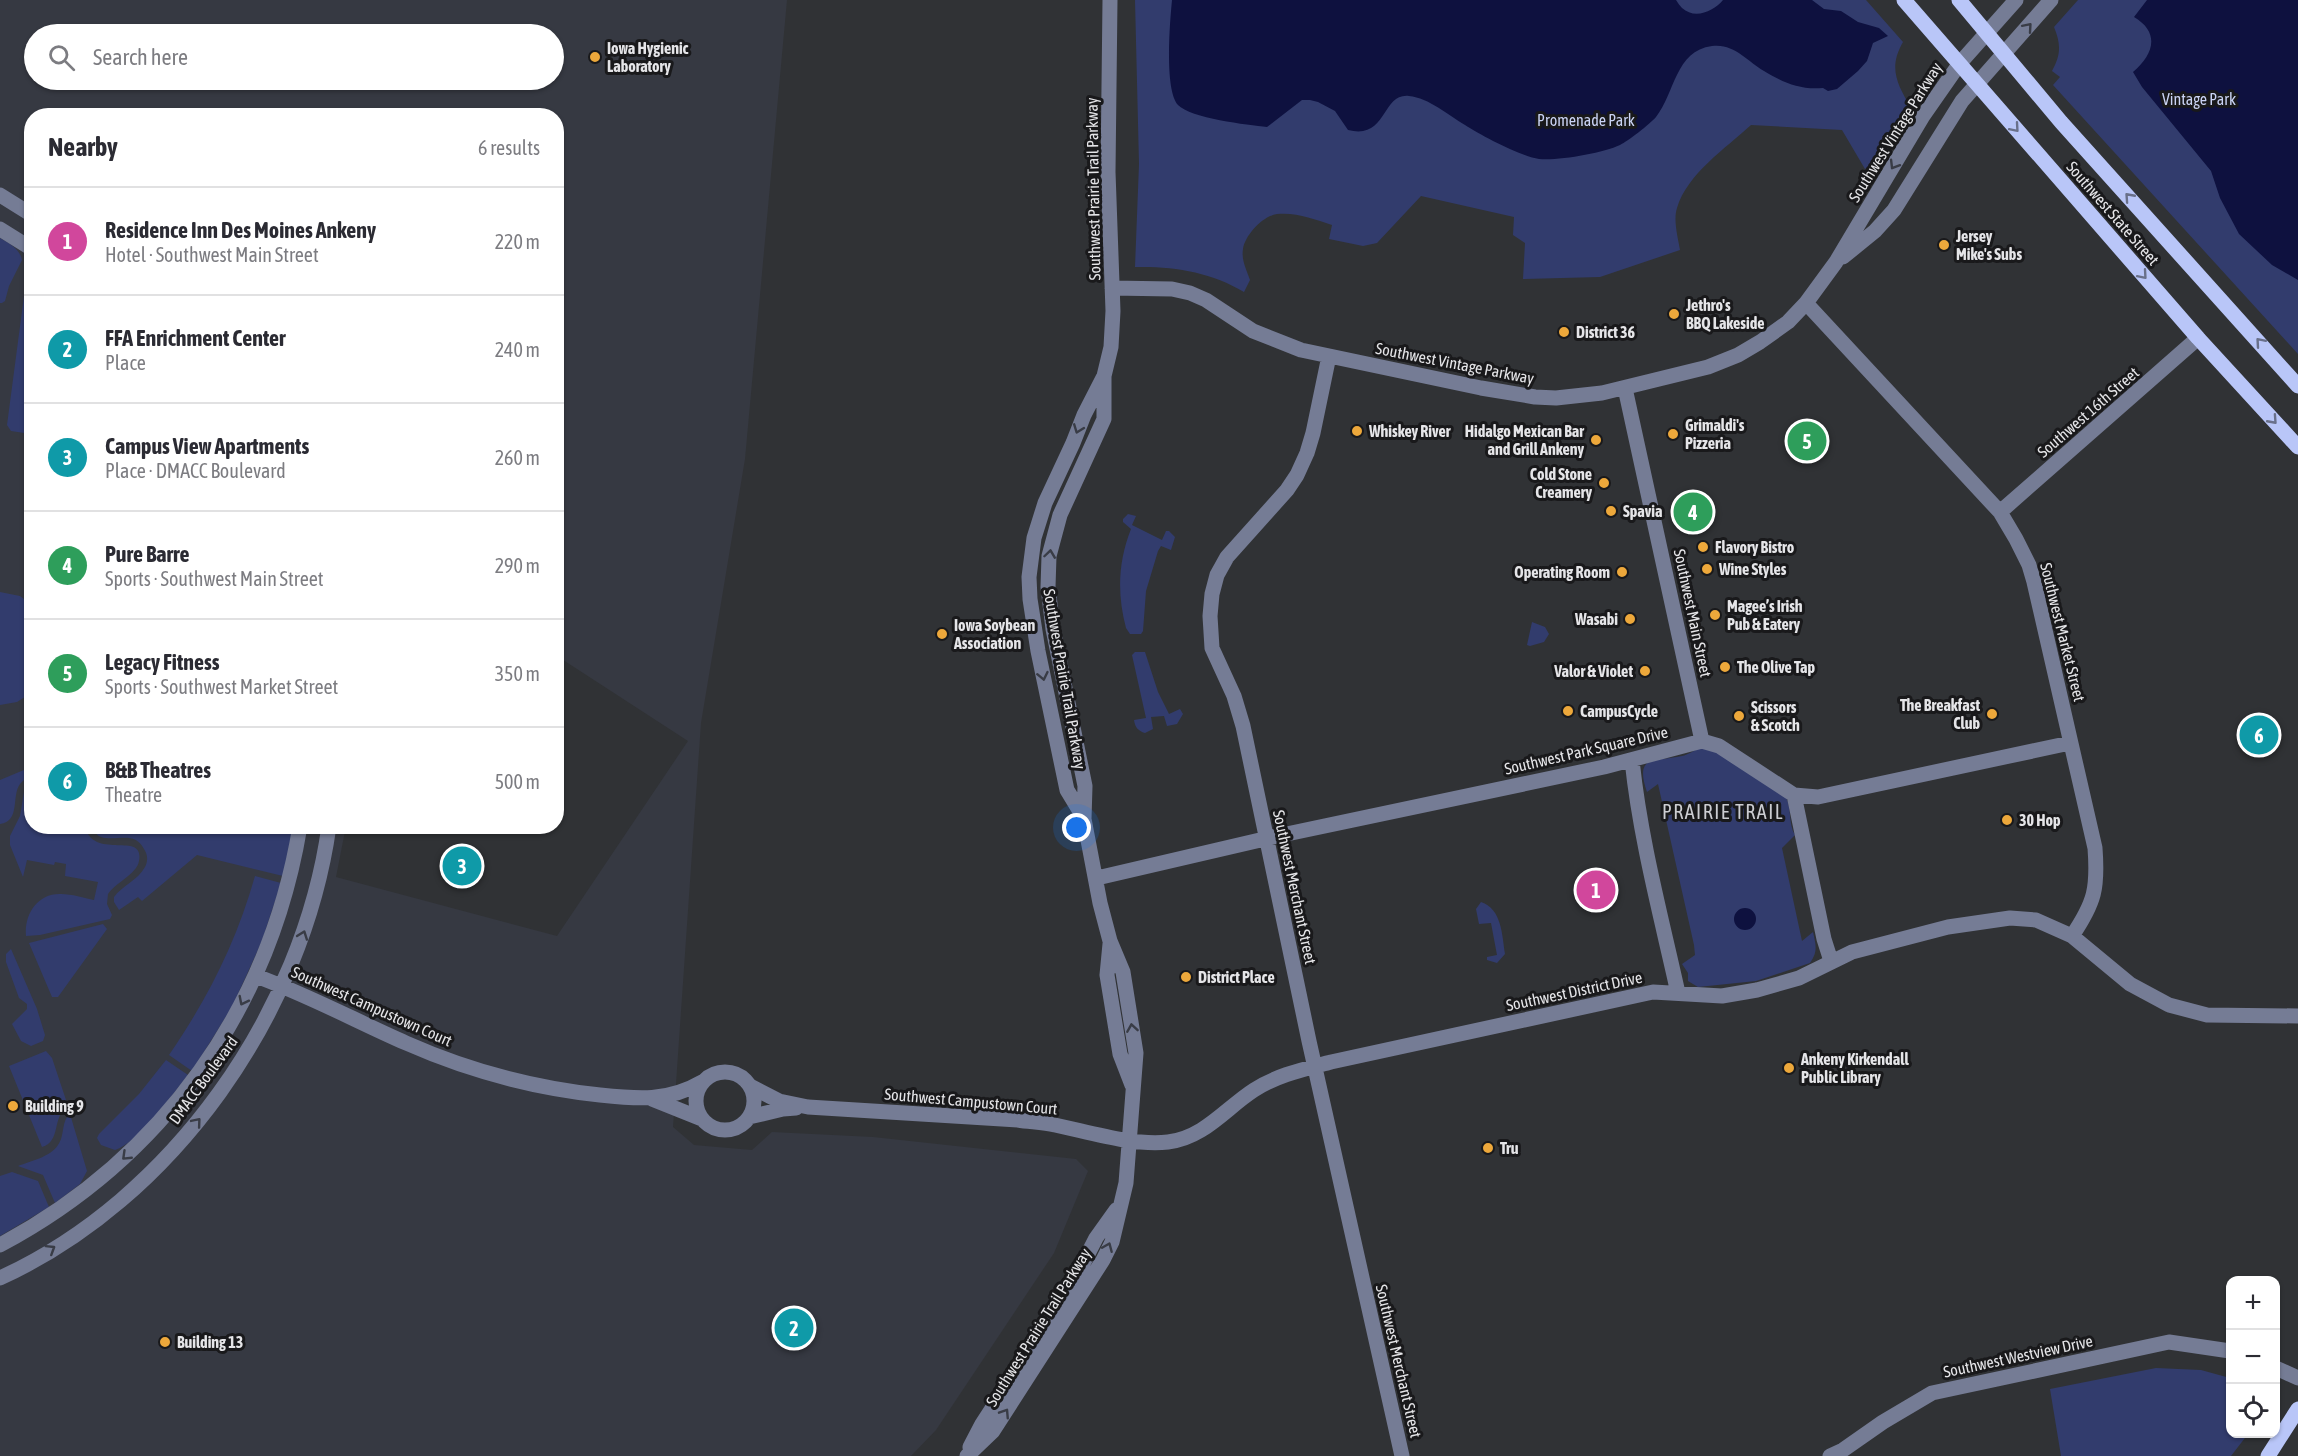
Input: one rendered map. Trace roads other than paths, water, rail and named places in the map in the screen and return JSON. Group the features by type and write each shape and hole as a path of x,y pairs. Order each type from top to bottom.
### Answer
{"main road":[{"name":"Southwest State Street","path":"1904,0 2198,338 2298,447"},
{"name":"Southwest State Street","path":"1959,0 2061,122 2298,386"},
{"path":"2268,1456 2298,1408"}],"street":[{"name":"Southwest Prairie Trail Parkway","path":"966,1456 993,1431 1091,1281 1112,1242 1126,1183 1136,1053 1123,972 1110,941 1100,903 1084,819 1085,786 1053,629 1048,571 1049,556 1060,515 1104,419 1104,376 1111,347 1112,288 1108,172 1110,0"},
{"name":"Southwest Vintage Parkway","path":"1112,288 1172,289 1190,293 1206,300 1253,331 1301,350 1480,388 1535,397 1556,398 1602,393 1708,367 1738,355 1788,322 1806,303 1836,262 1923,116 1960,63 2016,0"},
{"name":"Southwest Vintage Parkway","path":"1836,262 1875,231 1894,210 1937,138 1977,83 2051,0"},
{"path":"0,195 24,210"},
{"path":"0,229 24,244"},
{"name":"Southwest Market Street","path":"1806,303 2000,512 2029,565 2095,848 2097,879 2086,916 2072,936"},
{"name":"Southwest 16th Street","path":"2000,512 2198,338"},
{"name":"Southwest Merchant Street","path":"1329,356 1313,433 1297,475 1287,490 1227,557 1217,575 1210,616 1212,648 1234,696 1243,726 1402,1456"},
{"name":"Southwest Main Street","path":"1625,388 1702,741"},
{"path":"1702,741 1719,746 1794,795 1818,797 2070,742"},
{"name":"Southwest Park Square Drive","path":"1097,878 1632,760 1702,741"},
{"path":"1632,760 1678,993"},
{"path":"1794,795 1824,939 1831,961"},
{"name":"DMACC Boulevard","path":"0,1245 55,1213 127,1156 151,1131 207,1061 235,1017 256,976 281,910 298,834"},
{"name":"DMACC Boulevard","path":"0,1278 49,1251 101,1215 168,1155 227,1083 283,986 314,899 327,834"},
{"name":"Southwest District Drive","path":"1130,1140 1169,1142 1199,1132 1255,1089 1316,1066 1653,992 1722,996 1757,990 1798,978 1852,952 1993,919 2036,921 2072,936 2130,984 2169,1005 2207,1015 2298,1016"},
{"name":"Southwest Campustown Court","path":"256,976 283,986 408,1044 489,1073 570,1092 652,1099 702,1119 710,1126 728,1130 739,1126 749,1117 783,1109 808,1107"},
{"name":"Southwest Campustown Court","path":"652,1099 690,1089 715,1074 731,1072 750,1086 778,1101 808,1107 1018,1120 1052,1124 1130,1140"},
{"path":"702,1082 695,1101 702,1119"},
{"path":"749,1117 754,1102 750,1086"},
{"name":"Southwest Westview Drive","path":"1830,1456 1932,1393 2169,1342 2226,1350"},
{"path":"2280,1370 2298,1378"}],"place":[{"name":"Iowa Hygienic Laboratory","path":"595,57"},
{"name":"Jersey Mike's Subs","path":"1944,245"},
{"name":"Jethro's BBQ Lakeside","path":"1674,314"},
{"name":"District 36","path":"1564,332"},
{"name":"Whiskey River","path":"1357,431"},
{"name":"Grimaldi's Pizzeria","path":"1673,434"},
{"name":"Hidalgo Mexican Bar and Grill Ankeny","path":"1596,440"},
{"name":"Legacy Fitness","path":"1807,441"},
{"name":"Cold Stone Creamery","path":"1604,483"},
{"name":"Spavia","path":"1611,511"},
{"name":"Pure Barre","path":"1693,512"},
{"name":"Flavory Bistro","path":"1703,547"},
{"name":"Wine Styles","path":"1707,569"},
{"name":"Operating Room","path":"1622,572"},
{"name":"Magee’s Irish Pub & Eatery","path":"1715,615"},
{"name":"Wasabi","path":"1630,619"},
{"name":"Iowa Soybean Association","path":"942,634"},
{"name":"The Olive Tap","path":"1725,667"},
{"name":"Valor & Violet","path":"1645,671"},
{"name":"CampusCycle","path":"1568,711"},
{"name":"The Breakfast Club","path":"1992,714"},
{"name":"Scissors & Scotch","path":"1739,716"},
{"name":"B&B Theatres","path":"2259,735"},
{"name":"30 Hop","path":"2007,820"},
{"name":"Campus View Apartments","path":"462,866"},
{"name":"Residence Inn Des Moines Ankeny","path":"1596,890"},
{"name":"District Place","path":"1186,977"},
{"name":"Ankeny Kirkendall Public Library","path":"1789,1068"},
{"name":"Building 9","path":"13,1106"},
{"name":"Tru","path":"1488,1148"},
{"name":"FFA Enrichment Center","path":"794,1328"},
{"name":"Building 13","path":"165,1342"}],"district":[{"name":"PRAIRIE TRAIL","path":"1723,812"}],"park label":[{"name":"Vintage Park","path":"2199,99"},
{"name":"Promenade Park","path":"1586,120"}]}
